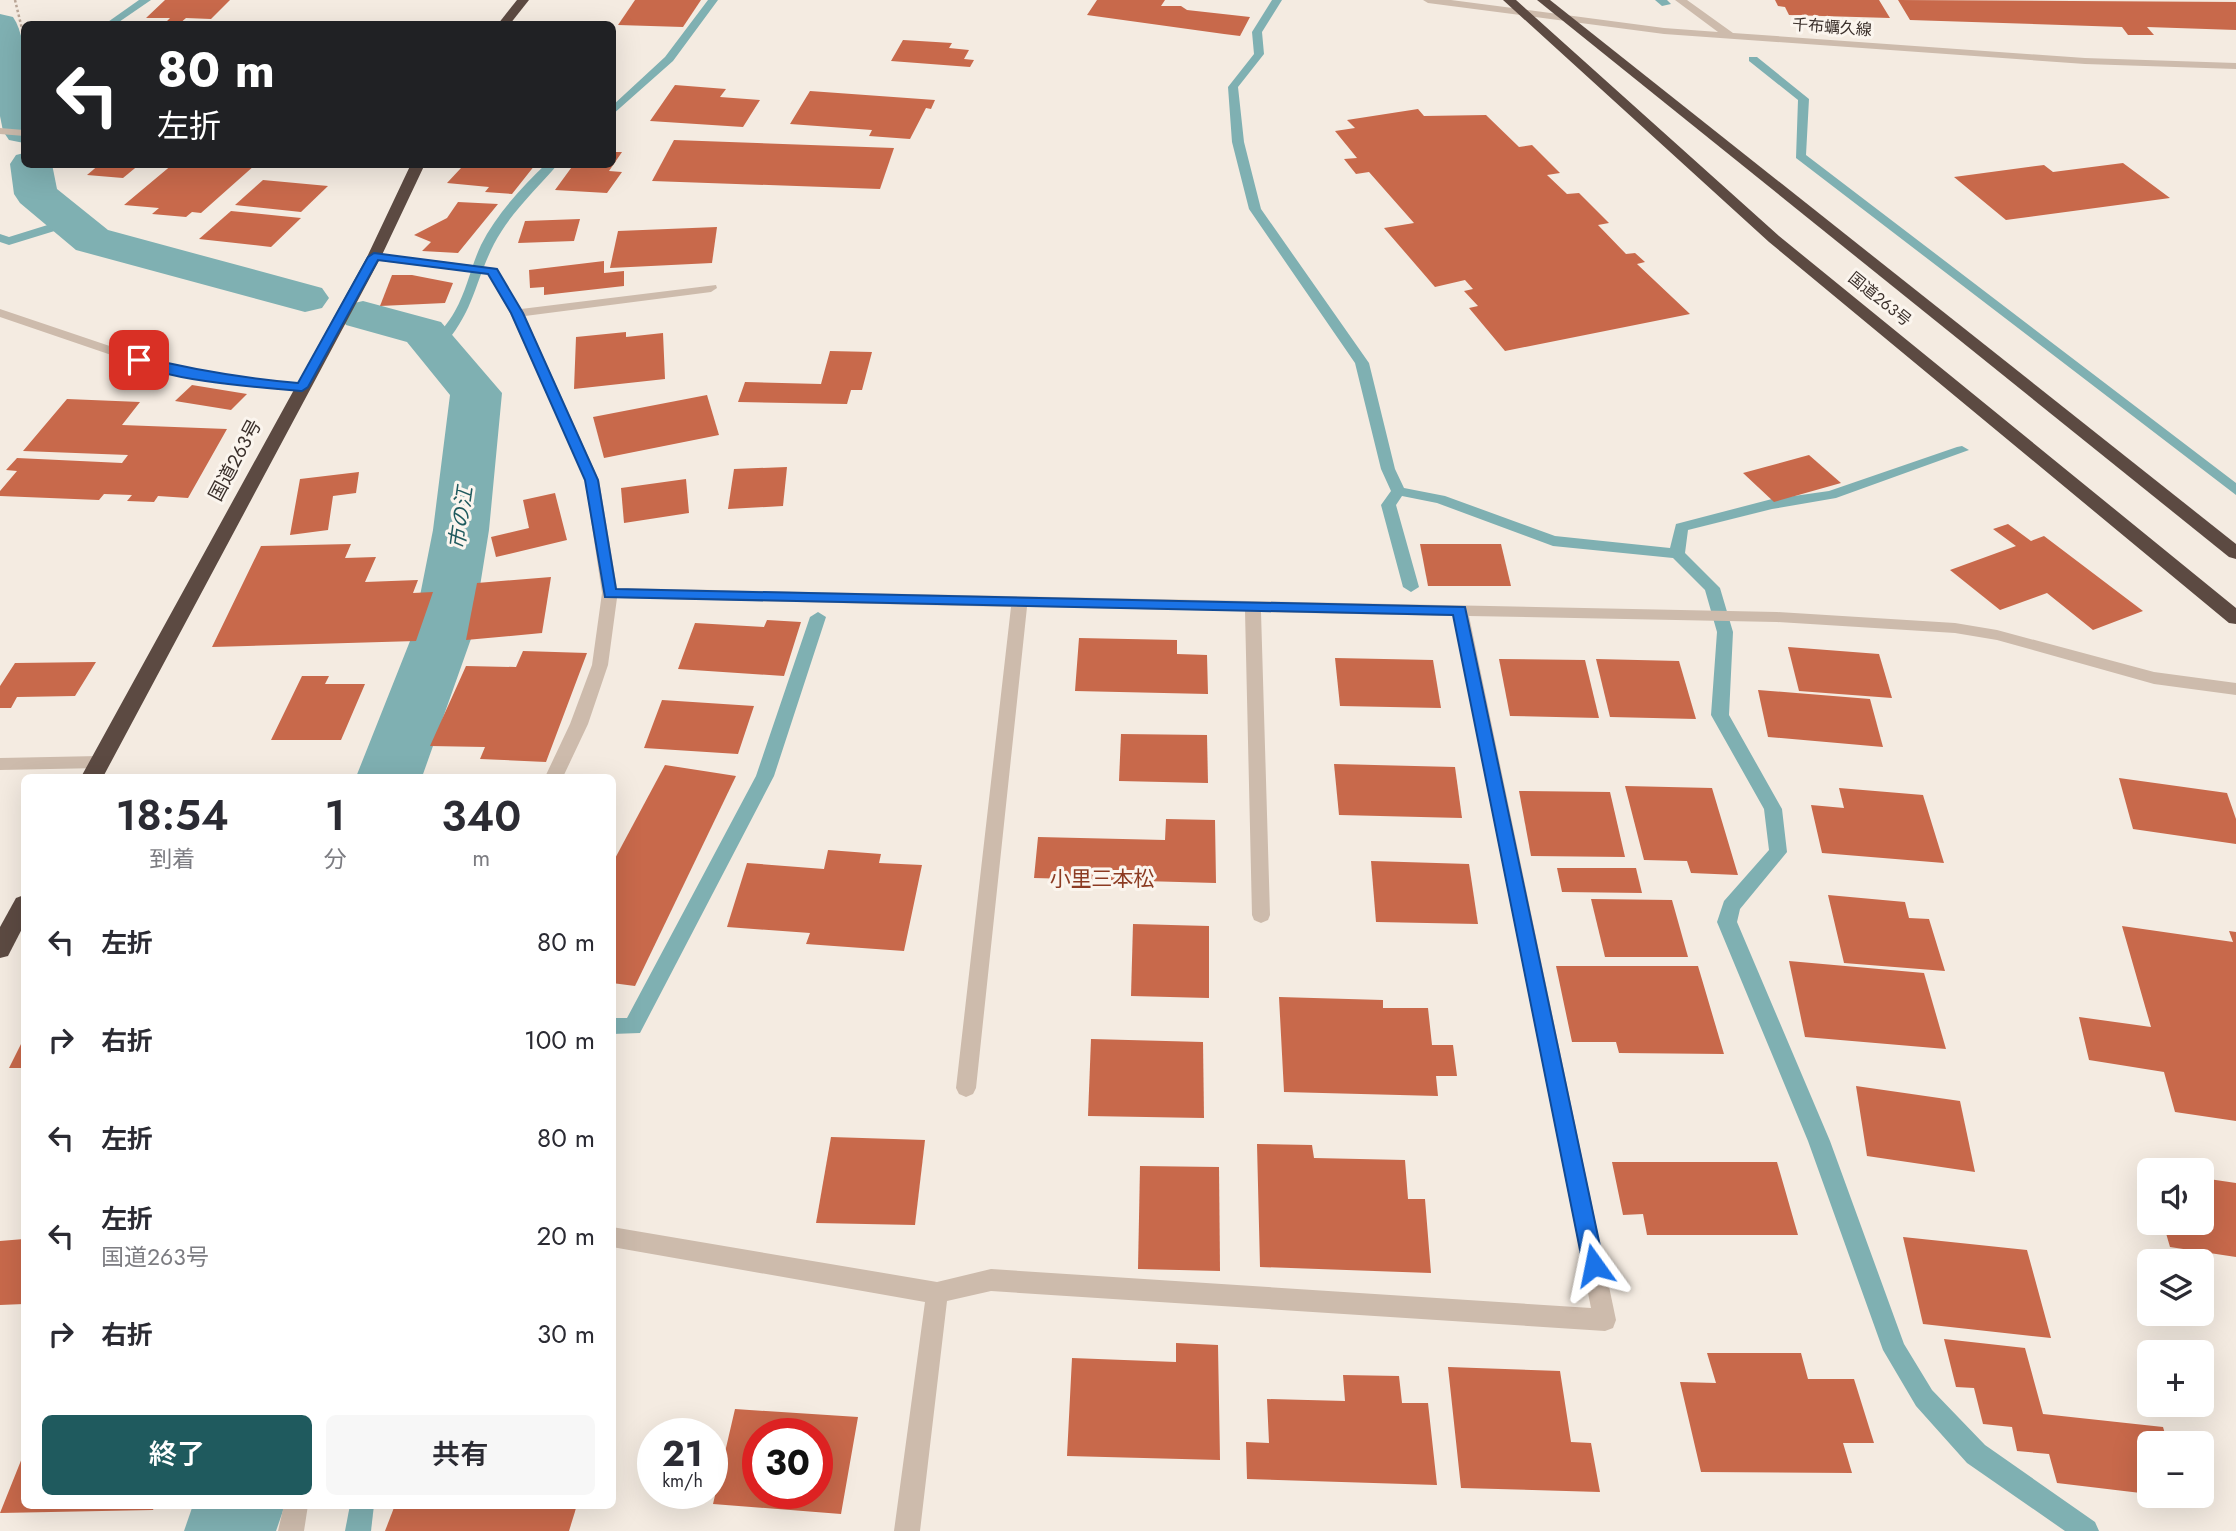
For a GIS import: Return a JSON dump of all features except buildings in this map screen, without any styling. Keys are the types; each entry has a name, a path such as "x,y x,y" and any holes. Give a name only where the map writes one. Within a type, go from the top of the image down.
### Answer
{"highway":[{"path":"506,21 523,0"},
{"name":"国道263号","path":"1509,0 1774,239 2236,618"},
{"name":"国道263号","path":"1543,0 1563,19 2236,553"},
{"name":"国道263号","path":"97,770 374,257 415,168"},
{"path":"0,949 21,910"}],"street":[{"name":"千布蠣久線","path":"1428,0 1664,31 2085,61 2236,66"},
{"path":"1681,0 1731,36"},
{"path":"0,131 21,133"},
{"path":"374,257 492,271 517,313 592,480 610,593 600,665 579,724 555,774"},
{"path":"517,313 711,288"},
{"path":"0,313 164,369 243,382 302,387"},
{"path":"610,593 1776,617 1955,628 1997,635 2154,678 2236,690"},
{"path":"966,1088 1019,603"},
{"path":"1253,605 1261,915"},
{"path":"616,1238 937,1293 991,1280 1605,1320 1460,610"},
{"path":"0,764 97,770"},
{"path":"907,1531 937,1293"},
{"path":"291,1531 295,1509"}],"path":[{"path":"15,0 21,25"}],"waterway":[{"path":"114,21 146,0"},
{"path":"616,108 669,59 713,0"},
{"path":"1277,0 1257,32 1259,54 1233,87 1238,142 1255,209 1362,363 1388,469 1398,491"},
{"path":"1660,0 1666,4"},
{"name":"市の江","path":"0,25 21,118"},
{"path":"1753,59 1804,99 1800,156 2236,490"},
{"name":"市の江","path":"32,168 36,194 92,240 305,298"},
{"path":"436,346 461,313 495,231 524,194 549,168"},
{"path":"0,238 9,241 70,222"},
{"name":"市の江","path":"363,315 424,332 476,393 461,530 442,636 390,774"},
{"path":"1677,554 1681,527 1772,504 1831,495 1962,450"},
{"path":"1398,491 1440,499 1553,541 1677,554"},
{"path":"1398,491 1388,505 1411,587"},
{"path":"1677,554 1712,588 1725,632 1720,715 1773,809 1778,852 1731,906 1727,922 1819,1141 1895,1350 1924,1398 1976,1454 2086,1531"},
{"path":"616,1026 633,1027 765,776 818,617"},
{"name":"市の江","path":"230,1531 238,1509"},
{"path":"358,1531 361,1509"}],"district":[{"name":"小里三本松","path":"1102,879"}],"route":[{"path":"139,360 164,369 243,382 302,387 374,257 492,271 517,313 592,480 610,593 1460,610 1594,1265"}]}
